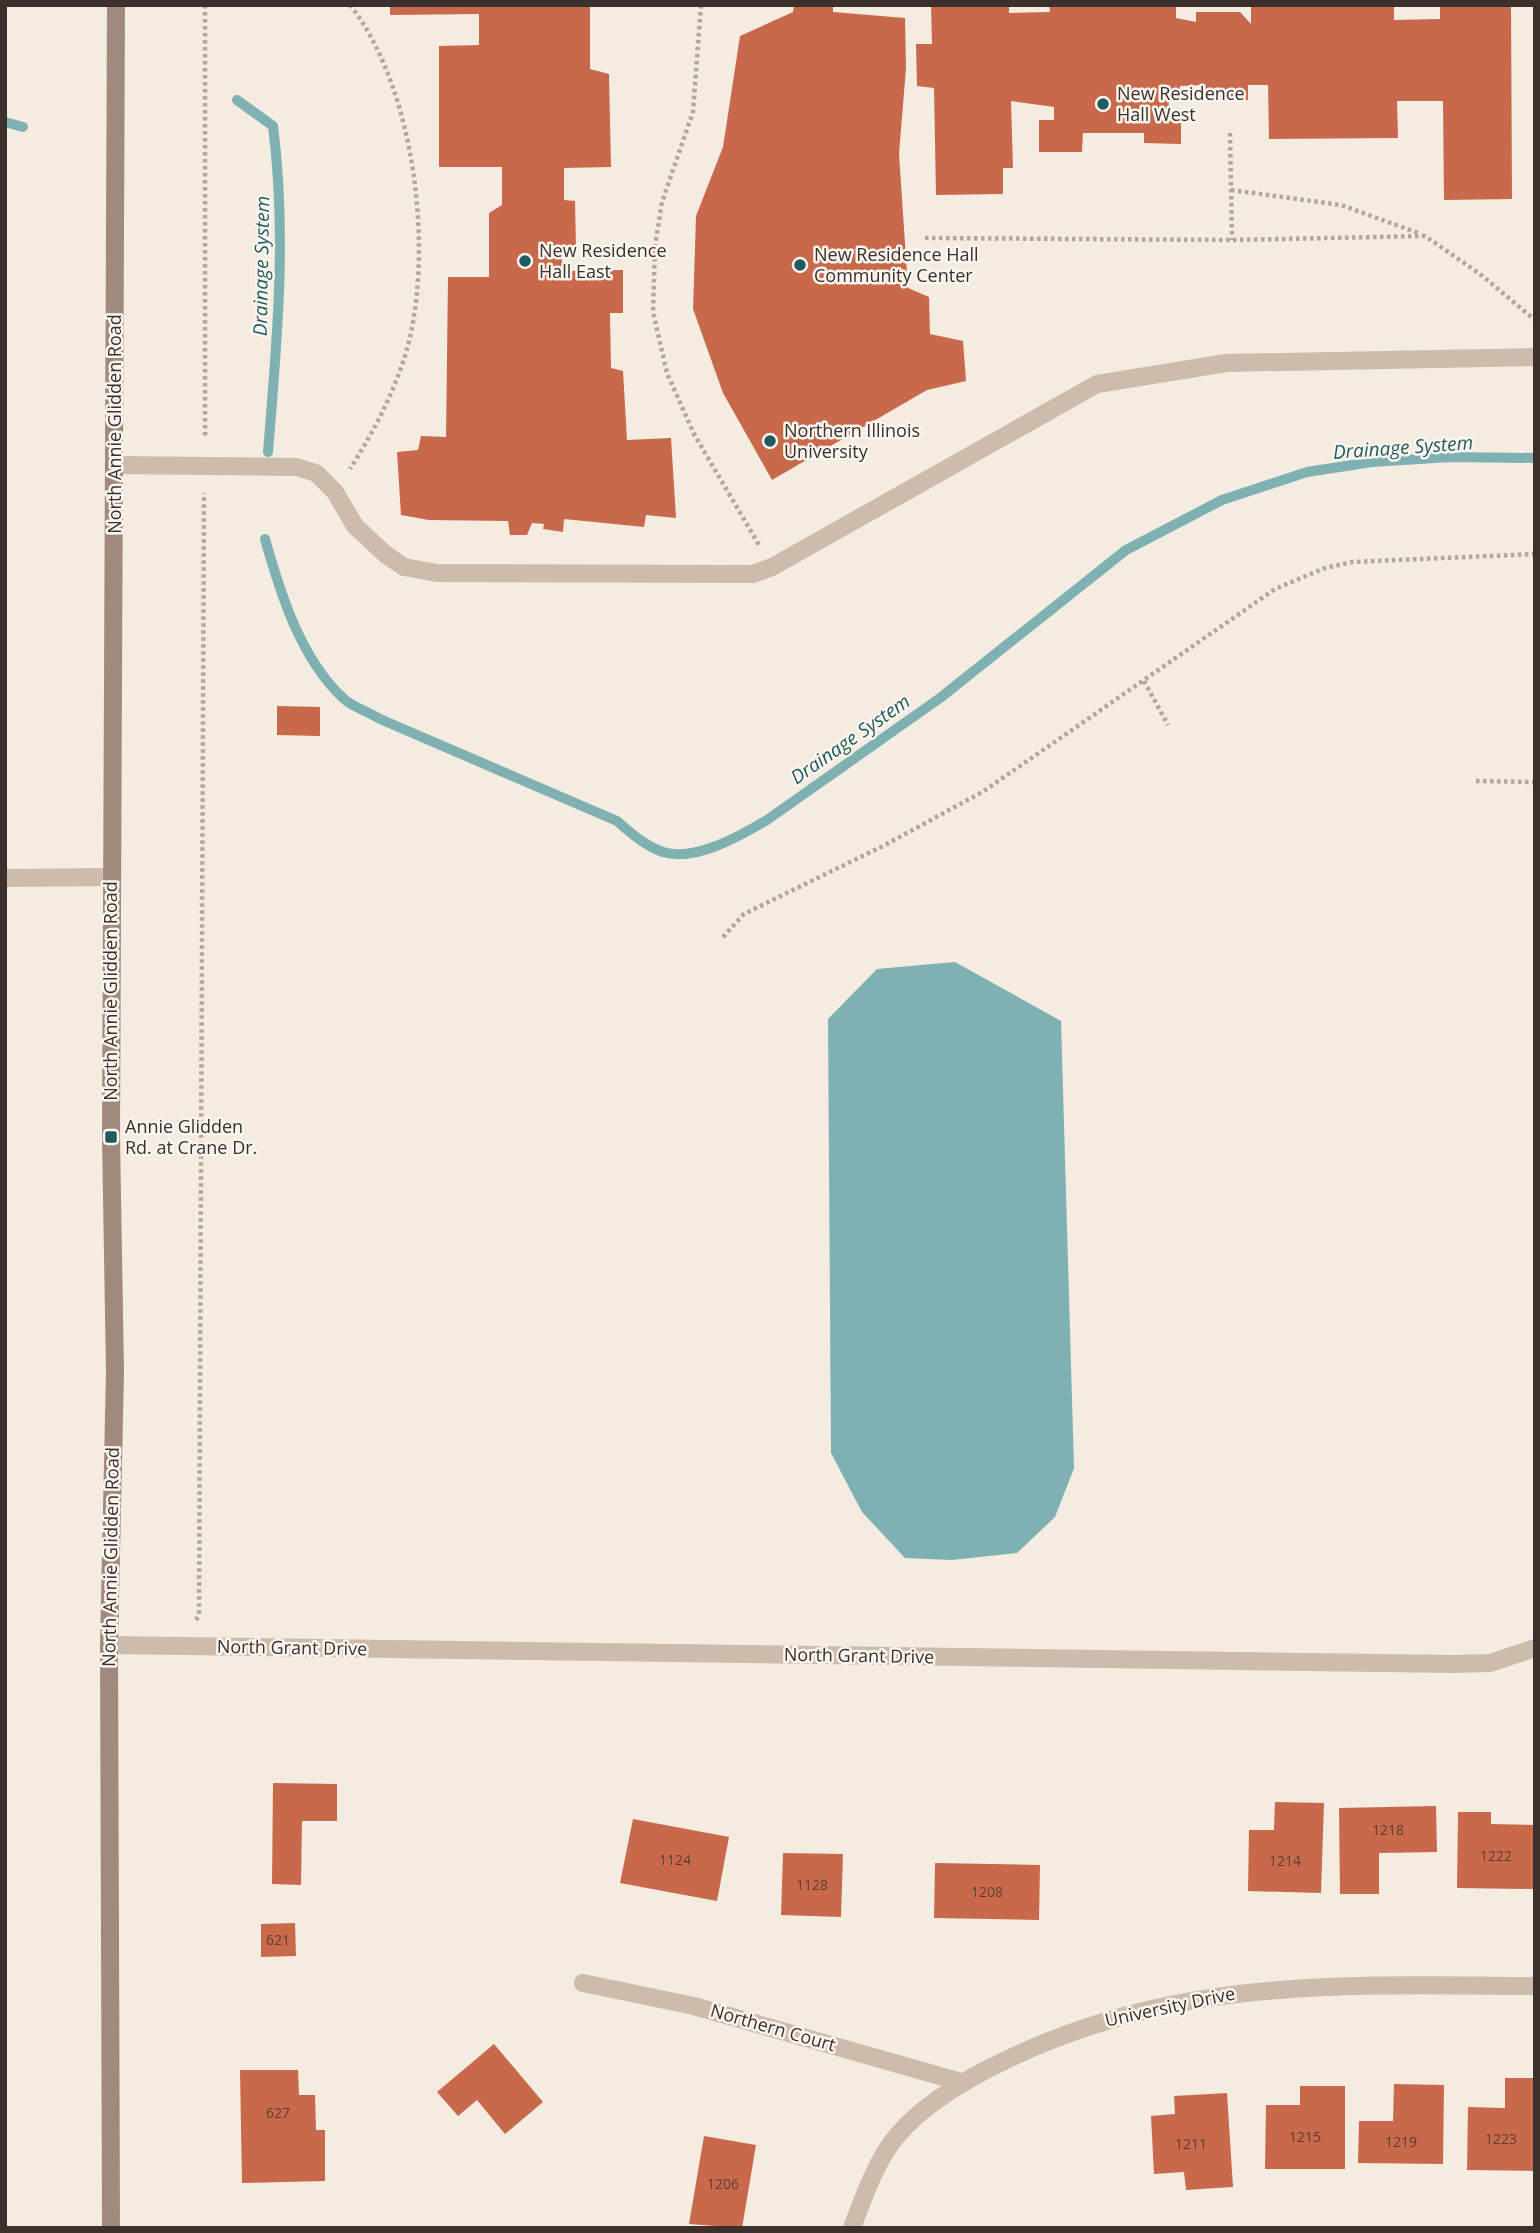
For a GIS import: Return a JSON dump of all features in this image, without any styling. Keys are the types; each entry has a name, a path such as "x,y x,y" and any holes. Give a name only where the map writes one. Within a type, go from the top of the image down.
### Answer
{"main road":[{"name":"North Annie Glidden Road","path":"111,2228 109,1645 115,1372 112,877 116,5"}],"street":[{"path":"115,465 296,467 316,473 335,492 355,526 384,554 404,567 426,571 753,574 772,567 1097,384 1226,363 1535,357"},
{"path":"5,878 112,877"},
{"name":"North Grant Drive","path":"109,1645 1454,1664 1490,1663 1535,1648"},
{"name":"Northern Court","path":"583,1983 694,2006 961,2082"},
{"name":"University Drive","path":"852,2228 865,2195 895,2137 961,2082 1022,2052 1081,2028 1123,2014 1251,1990 1355,1985 1535,1986"}],"path":[{"path":"180,1646 199,1615 205,5"},
{"path":"335,492 387,408 405,356 418,273 416,180 393,82 350,5"},
{"path":"701,5 692,112 662,202 655,246 653,312 667,373 694,434 772,567"},
{"path":"1230,133 1232,240"},
{"path":"1231,190 1341,205 1425,236 1480,274 1535,320"},
{"path":"925,239 1232,240 1425,236"},
{"path":"723,937 744,914 885,845 984,791 1275,589 1325,568 1352,562 1535,554"},
{"path":"1144,681 1168,725"},
{"path":"1476,781 1535,782"}],"water":[{"path":"955,962 1061,1021 1074,1468 1055,1517 1017,1553 952,1560 905,1558 862,1512 831,1453 828,1019 877,969"}],"building":[{"name":"New Residence Hall East","path":"390,5 590,5 590,69 609,74 611,167 564,168 564,200 575,201 576,248 560,251 564,271 623,270 623,313 610,313 611,368 623,371 627,440 671,438 676,518 646,515 644,527 564,519 563,532 543,529 544,524 532,523 527,535 510,535 508,521 429,520 401,515 397,452 418,450 421,436 446,437 448,277 489,277 489,213 502,205 502,167 439,167 439,46 479,45 479,14 390,15"},
{"name":"New Residence Hall Community Center","path":"794,5 833,5 833,12 905,18 906,68 899,154 908,288 929,297 930,334 963,341 966,381 927,390 772,480 723,393 693,309 696,216 723,147 740,36 793,12"},
{"name":"New Residence Hall West","path":"931,5 1009,5 1009,13 1050,12 1049,5 1176,5 1176,18 1196,22 1196,12 1240,12 1251,24 1251,5 1394,5 1394,20 1440,19 1440,5 1511,5 1512,199 1444,200 1443,101 1397,101 1398,138 1269,139 1268,85 1248,85 1248,100 1204,100 1203,85 1180,86 1180,102 1169,98 1168,121 1181,121 1181,144 1144,143 1144,133 1083,133 1082,152 1039,152 1039,120 1054,120 1054,107 1011,101 1013,168 1003,168 1003,194 936,195 934,88 917,86 916,44 932,44"},
{"path":"277,706 320,707 320,736 277,735"},
{"path":"273,1783 337,1784 337,1821 302,1821 301,1885 272,1884"},
{"path":"1275,1802 1324,1803 1321,1893 1248,1891 1249,1830 1274,1830"},
{"path":"1436,1806 1437,1852 1379,1853 1379,1894 1340,1894 1339,1808"},
{"path":"1458,1812 1491,1812 1491,1824 1535,1825 1535,1889 1457,1888"},
{"path":"633,1819 729,1837 717,1901 620,1883"},
{"path":"783,1853 843,1854 841,1917 781,1915"},
{"path":"935,1863 1040,1865 1039,1920 934,1918"},
{"path":"295,1923 296,1956 261,1957 261,1924"},
{"path":"494,2044 543,2102 505,2134 477,2100 458,2116 437,2092"},
{"path":"240,2070 298,2070 299,2095 315,2095 316,2130 325,2130 325,2181 242,2183"},
{"path":"1505,2078 1535,2078 1535,2171 1467,2170 1468,2107 1505,2108"},
{"path":"1394,2084 1444,2085 1443,2164 1358,2163 1359,2121 1393,2121"},
{"path":"1300,2086 1345,2086 1345,2169 1265,2169 1266,2105 1300,2105"},
{"path":"1227,2093 1233,2187 1186,2190 1184,2172 1154,2174 1151,2116 1175,2114 1174,2096"},
{"path":"704,2136 756,2145 742,2228 689,2224"}],"waterway":[{"name":"Drainage System","path":"237,100 273,126 277,167 279,289 268,452"},
{"name":"Drainage System","path":"5,122 23,127"},
{"name":"Drainage System","path":"265,539 277,581 303,644 328,682 347,701 380,719 617,821 638,839 663,852 676,854 717,846 767,820 940,698 1126,550 1222,500 1307,472 1372,462 1450,457 1535,458"}],"place":[{"name":"New Residence Hall West","path":"1103,104"},
{"name":"New Residence Hall East","path":"525,261"},
{"name":"New Residence Hall Community Center","path":"800,265"},
{"name":"Northern Illinois University","path":"770,441"},
{"name":"Annie Glidden Rd. at Crane Dr.","path":"111,1137"}]}
